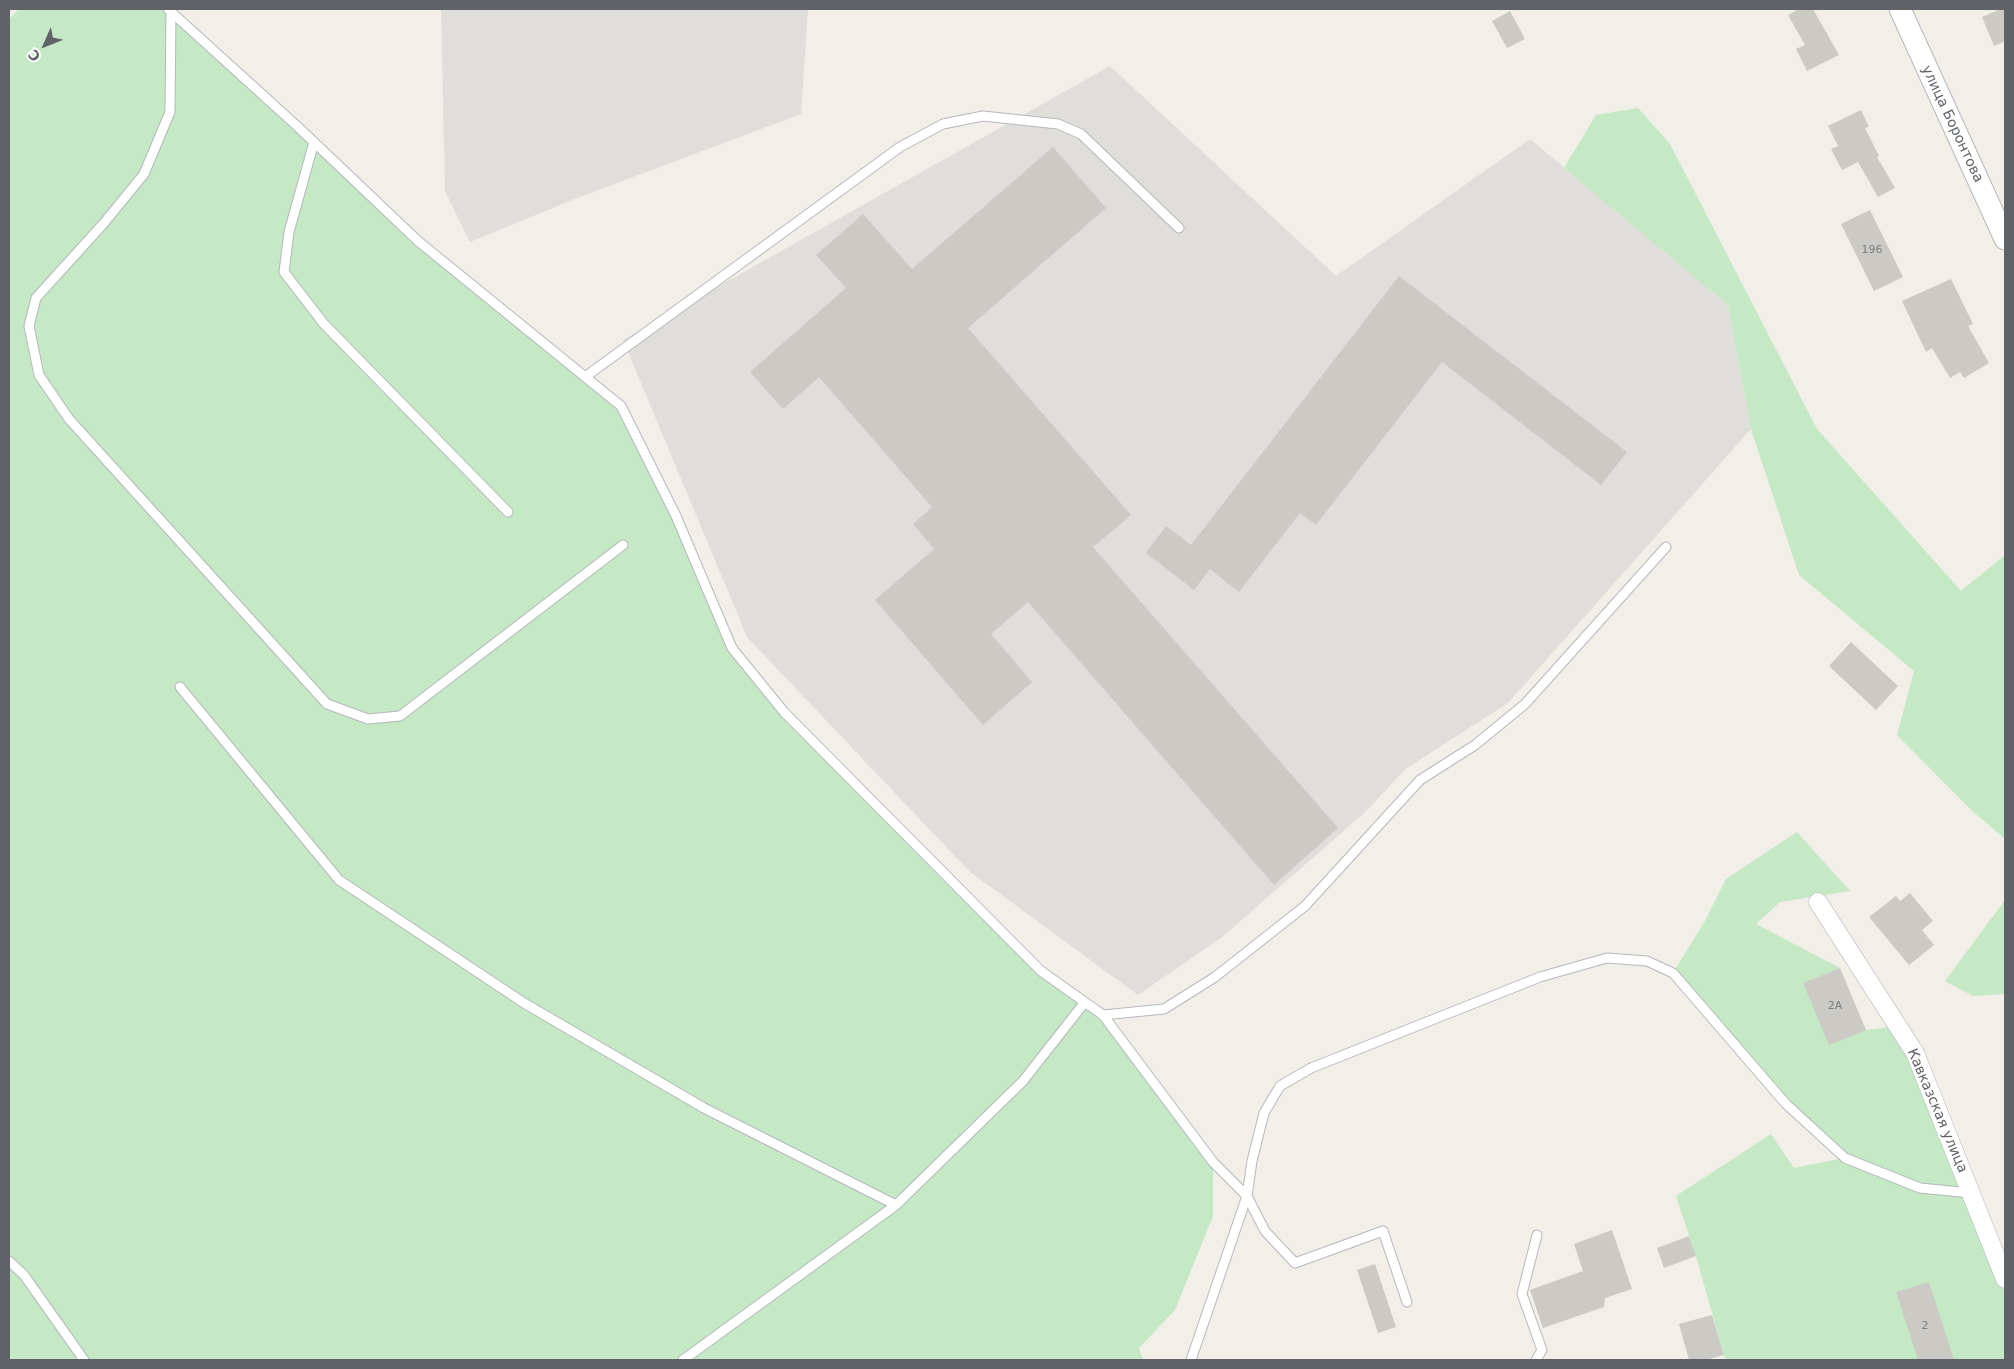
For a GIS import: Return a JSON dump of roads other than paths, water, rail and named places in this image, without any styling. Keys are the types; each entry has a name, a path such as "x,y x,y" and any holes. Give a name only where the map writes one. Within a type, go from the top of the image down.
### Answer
{"street":[{"name":"улица Боронтова","path":"1900,9 2005,240"},
{"name":"Кавказская улица","path":"1818,902 1915,1053 2005,1279"}],"lane":[{"path":"169,10 314,142 418,241 621,406 676,516 732,648 784,712 1041,971 1102,1015 1213,1162 1247,1196 1265,1231 1295,1263 1382,1231 1407,1302"},
{"path":"169,10 170,112 144,174 104,223 36,298 30,326 38,375 69,419 327,704 368,719 400,716 623,545"},
{"path":"585,377 900,147 943,124 983,116 1058,124 1081,134 1178,228"},
{"path":"314,142 288,232 284,272 324,324 508,512"},
{"path":"1102,1015 1164,1009 1216,977 1305,906 1420,780 1475,745 1525,704 1666,547"},
{"path":"180,687 339,880 524,1003 704,1108 896,1204"},
{"path":"1191,1360 1247,1196 1252,1161 1264,1113 1280,1086 1311,1068 1540,977 1607,958 1646,961 1673,973 1786,1104 1844,1158 1920,1188 1971,1193"},
{"path":"683,1360 896,1204 1024,1082 1085,1002"},
{"path":"1536,1360 1542,1350 1522,1294 1537,1235"},
{"path":"9,1260 24,1275 84,1360"}]}
